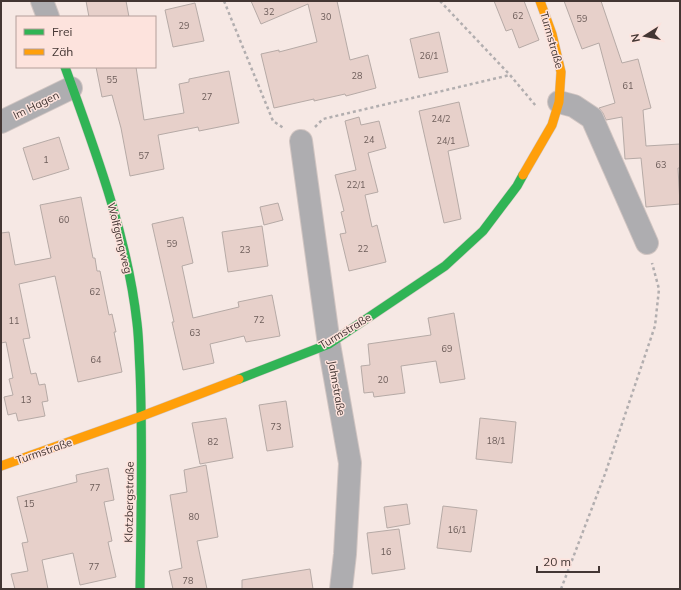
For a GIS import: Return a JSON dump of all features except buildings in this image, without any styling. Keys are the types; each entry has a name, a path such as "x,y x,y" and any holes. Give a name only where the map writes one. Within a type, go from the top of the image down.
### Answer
{"street":[{"path":"42,1 48,16"},
{"name":"Turmstraße","path":"1,466 142,416 329,344 445,266 483,231 517,186 552,124 559,102 561,72 552,34 540,1"},
{"name":"Wolfgangweg","path":"65,68 93,145 115,213 129,272 137,323 142,416"},
{"name":"Im Hagen","path":"1,122 72,88"},
{"path":"559,102 574,106 592,118 647,243"},
{"name":"Jahnstraße","path":"301,141 329,344 350,463 345,554 341,589"},
{"name":"Klotzbergstraße","path":"140,589 142,416"}],"path":[{"path":"224,1 273,121 301,141 323,119 510,75"},
{"path":"440,1 510,75 552,124"},
{"path":"561,589 605,474 655,326 659,289 647,243"}],"traffic: fast":[{"path":"65,68 88,130 118,225 126,257 137,323 141,398 142,480 140,589"},
{"path":"239,379 329,344 445,266 483,231 517,186 523,175"}],"traffic: slow":[{"path":"523,175 552,125 559,102 561,72 552,34 540,1"},
{"path":"1,466 142,416 239,379"}]}
